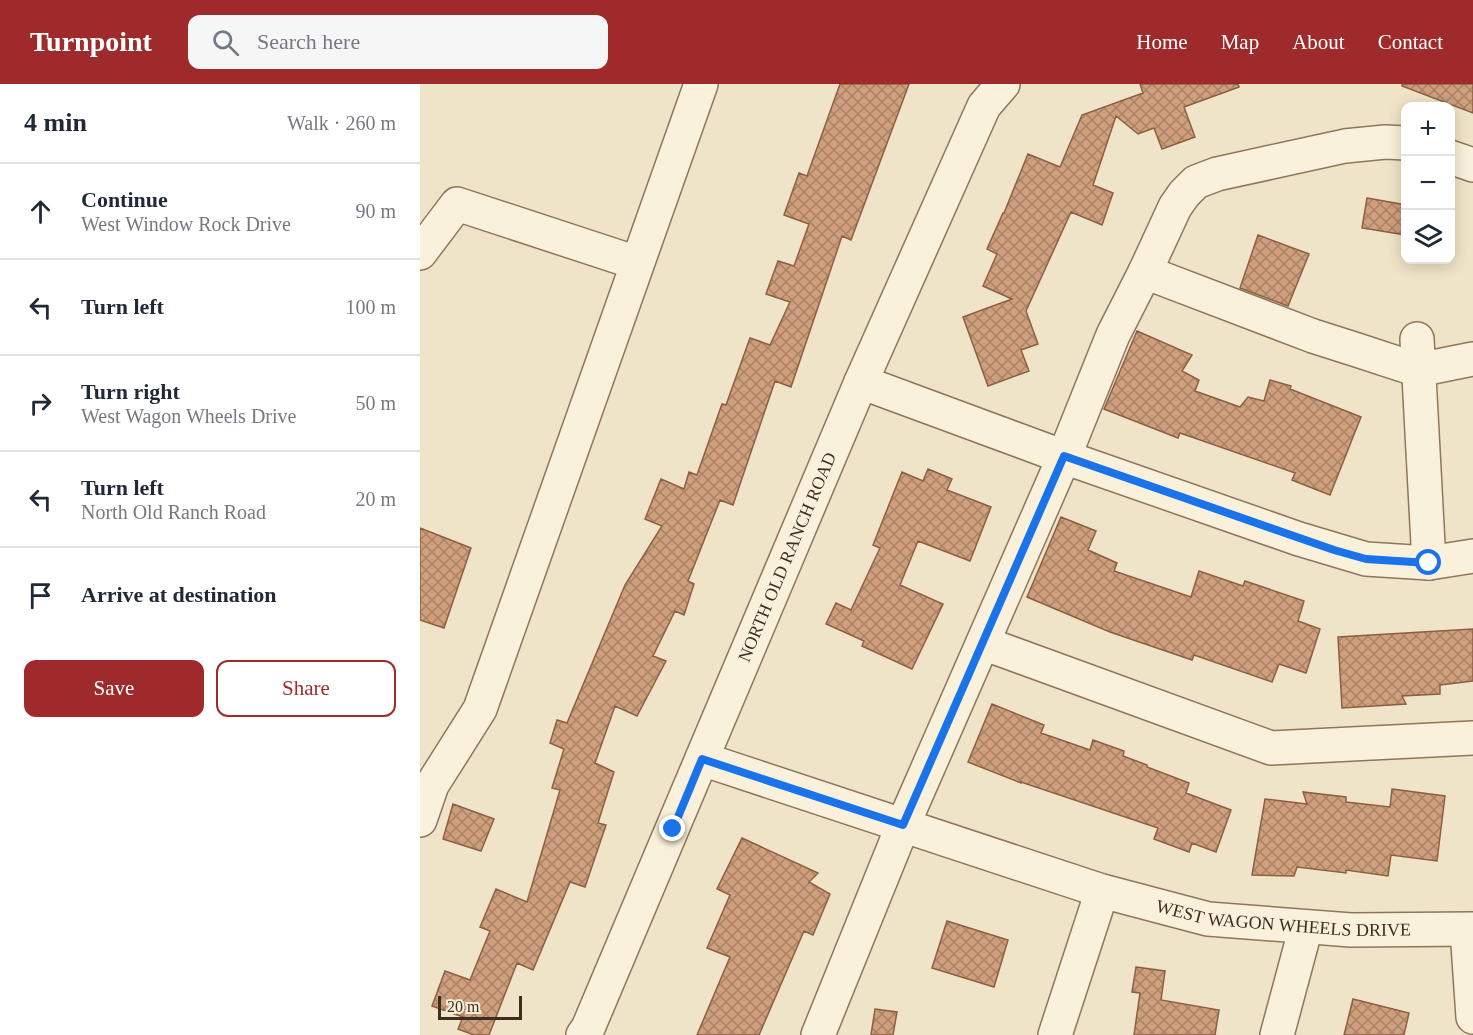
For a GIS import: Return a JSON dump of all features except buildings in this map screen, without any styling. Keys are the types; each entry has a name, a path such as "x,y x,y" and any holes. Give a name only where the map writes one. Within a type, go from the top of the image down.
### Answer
{"street":[{"path":"420,820 432,785 480,709 701,84"},
{"name":"NORTH OLD RANCH ROAD","path":"583,1035 588,1028 861,382 984,106 1003,84"},
{"path":"818,1035 903,825 1064,456 1113,335 1175,207 1196,182 1217,174 1345,146 1401,143"},
{"path":"1455,160 1473,165"},
{"path":"420,253 457,204 637,263"},
{"path":"1145,272 1312,336 1358,350 1473,358"},
{"path":"1417,355 1429,563"},
{"path":"861,382 1334,550 1366,559 1429,563 1473,556"},
{"path":"983,643 1271,748 1473,738"},
{"name":"WEST WAGON WHEELS DRIVE","path":"702,759 1102,891 1208,919 1351,930 1470,930 1473,1017"},
{"path":"1055,1035 1102,891"},
{"path":"1277,1035 1306,927"}],"route":[{"path":"673,829 702,759 903,825 1064,456 1334,550 1366,559 1429,563"}]}
